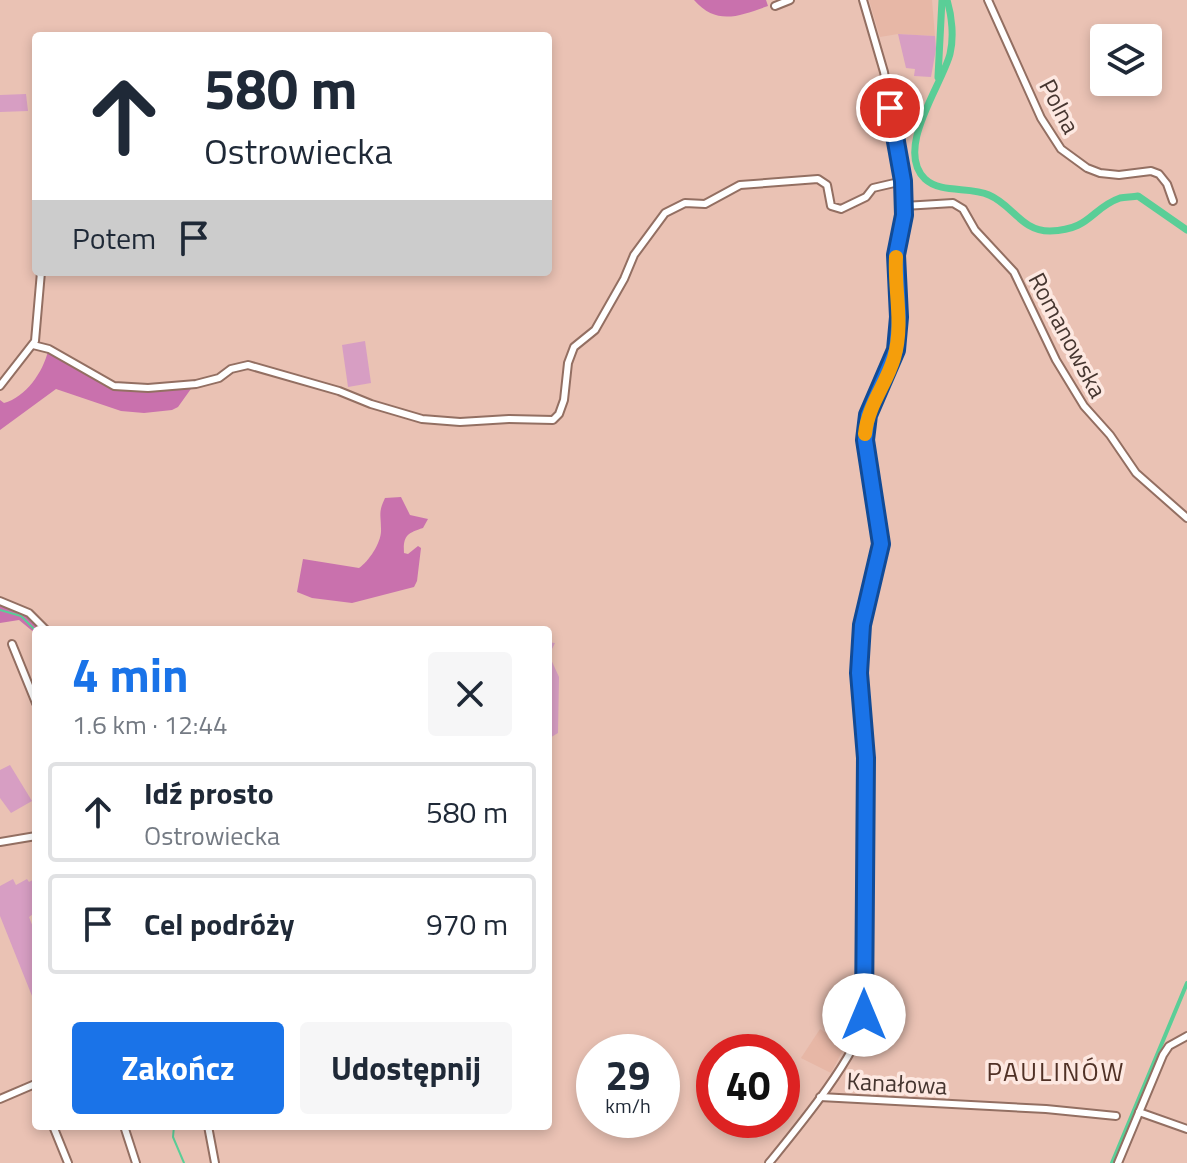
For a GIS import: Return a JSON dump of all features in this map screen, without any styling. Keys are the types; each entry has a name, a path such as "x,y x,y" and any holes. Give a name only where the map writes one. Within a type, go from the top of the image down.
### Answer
{"street":[{"path":"775,6 790,0"},
{"path":"769,1163 820,1097 856,1040 864,1020 866,758 859,673 862,625 881,544 867,466 865,431 868,415 896,350 899,317 896,255 904,206 903,181 884,72 863,0"},
{"name":"Polna","path":"988,0 1041,118 1061,149 1087,168 1105,174 1151,171 1159,174 1167,184 1173,201"},
{"path":"33,345 61,355 114,386 148,388 196,384 248,365 327,387 422,419 452,422 553,420 564,400 568,363 574,347 595,330 642,244 670,208 710,201 740,185 818,179 827,185 831,206 841,209 866,197 873,188 903,181"},
{"name":"Romanowska","path":"904,206 953,203 963,209 975,230 1014,272 1056,360 1084,406 1116,442 1136,473 1187,518"},
{"path":"0,386 33,345 38,323 41,276"},
{"path":"0,601 29,613 42,626"},
{"path":"12,644 32,693"},
{"path":"0,842 32,837"},
{"path":"1118,1163 1167,1048 1187,1036"},
{"path":"0,1099 32,1086"},
{"name":"Kanałowa","path":"820,1097 1046,1109 1116,1116"},
{"path":"1139,1112 1187,1129"},
{"path":"55,1130 68,1163"},
{"path":"125,1130 136,1163"},
{"path":"209,1130 215,1163"}],"shaded area":[{"path":"694,0 766,0 768,6 738,15 720,16"},
{"path":"869,0 932,0 935,36 898,34 880,37"},
{"path":"898,34 935,36 931,77 914,76 915,69 906,68"},
{"path":"26,94 28,111 0,112 0,95"},
{"path":"365,341 371,383 348,387 342,345"},
{"path":"48,351 113,388 193,386 178,407 144,413 121,411 56,389 0,430 0,400 4,403 12,400 26,389 38,375"},
{"path":"401,497 410,515 428,519 423,528 410,534 404,543 404,553 408,554 418,546 421,548 414,587 352,603 312,598 297,592 303,559 359,568 363,565 379,540 385,498"},
{"path":"0,604 20,611 37,626 32,626 32,631 19,620 0,623"},
{"path":"552,662 559,677 558,733 552,737"},
{"path":"10,765 32,801 11,813 0,798 0,770"},
{"path":"13,879 16,885 27,879 29,882 32,880 32,915 29,917 32,925 32,996 0,916 0,886"},
{"path":"820,1029 845,1046 831,1073 801,1058"}],"waterway":[{"path":"938,77 942,0"},
{"path":"947,0 952,27 950,54 917,134 917,166 925,179 939,187 989,195 1024,222 1040,230 1074,227 1110,202 1138,196 1187,230"},
{"path":"0,610 21,616 32,627"},
{"path":"1112,1163 1187,983"},
{"path":"174,1130 173,1137 184,1163"}],"slow traffic":[{"path":"865,434 868,415 891,368 896,350 899,317 896,257"}],"district":[{"name":"PAULINÓW","path":"1056,1071"}],"route":[{"path":"864,1015 866,758 859,673 862,625 881,544 865,440 868,415 891,368 896,350 899,303 895,268 904,215 903,181 890,108"}]}
